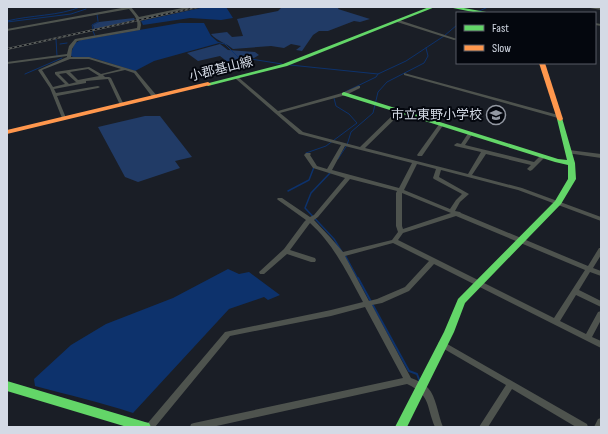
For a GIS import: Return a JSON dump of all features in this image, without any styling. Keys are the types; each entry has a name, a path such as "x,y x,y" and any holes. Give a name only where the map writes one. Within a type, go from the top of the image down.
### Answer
{"street":[{"path":"7,30 129,7 139,18 141,23 138,30 76,40 73,42 68,56 40,70 52,88 64,118"},
{"path":"139,18 192,7"},
{"name":"小郡基山線","path":"7,132 288,65 433,7"},
{"path":"450,7 484,12"},
{"path":"591,7 601,9"},
{"path":"398,21 455,39"},
{"path":"7,63 68,56 89,58 135,72 155,97"},
{"path":"401,427 449,332 461,301 558,202 572,179 569,152 560,117 542,64"},
{"path":"52,88 68,85 103,77 89,68 56,73 68,85 72,92"},
{"path":"100,75 125,68"},
{"path":"78,69 89,88"},
{"path":"67,71 77,81 109,78 122,105"},
{"path":"405,74 560,117"},
{"path":"237,78 301,133 520,189 558,202 601,220"},
{"path":"278,112 344,94 360,86"},
{"path":"55,95 98,87"},
{"path":"344,94 542,156 571,163"},
{"path":"361,149 400,111"},
{"path":"420,155 442,124"},
{"path":"471,133 460,146 534,164"},
{"path":"329,171 344,144"},
{"path":"469,176 484,152"},
{"path":"569,152 601,156"},
{"path":"308,154 315,167 400,190 601,274"},
{"path":"530,169 542,156"},
{"path":"401,232 399,226 400,190 415,162"},
{"path":"439,169 436,178 466,194 458,201 455,212"},
{"path":"262,272 286,250 310,219 321,211 349,177"},
{"path":"280,199 310,219 331,240 341,255 408,380"},
{"path":"341,255 394,241 401,232 455,212"},
{"path":"394,241 601,345"},
{"path":"286,250 313,260"},
{"path":"555,322 566,304 576,292 601,250"},
{"path":"150,427 228,334 368,305 399,294 407,289 433,261"},
{"path":"576,292 601,304"},
{"path":"587,338 601,314"},
{"path":"442,344 584,427"},
{"path":"194,427 408,380 421,385 427,390 439,427"},
{"path":"483,427 511,384"},
{"path":"7,386 145,427"},
{"path":"598,427 601,422"}],"shaded area":[{"path":"205,7 226,7 233,18 221,20 190,18 143,25 141,21"},
{"path":"282,7 339,7 338,9 370,19 360,22 354,21 328,31 319,31 313,35 302,51 296,50 301,46 291,44 284,48 271,46 233,49 211,34 227,32 232,37 243,36 237,19 278,11"},
{"path":"134,18 135,20 94,29 93,25 99,22"},
{"path":"180,23 204,23 211,36 219,43 154,61 135,71 93,58 73,57 70,55 75,43 81,40"},
{"path":"220,44 228,50 255,52 259,55 254,58 249,57 244,63 233,66 220,56 198,61 187,53"},
{"path":"145,116 160,116 192,157 175,161 180,168 138,182 125,177 98,127"},
{"path":"228,269 239,274 249,272 280,295 268,300 264,297 229,309 133,413 35,386 34,379 71,345 106,324 173,298"}],"waterway":[{"path":"7,21 54,14 80,7"},
{"path":"477,12 488,7"},
{"path":"7,22 71,14 86,9"},
{"path":"97,14 98,21"},
{"path":"93,29 92,25 98,22"},
{"path":"378,74 406,61 444,36 456,26"},
{"path":"93,31 95,36"},
{"path":"56,39 57,56"},
{"path":"216,42 225,44 238,57 282,64"},
{"path":"60,44 67,43"},
{"path":"338,159 347,145 351,132 373,113 378,92 387,82 424,63 428,56 426,48"},
{"path":"25,74 62,58"},
{"path":"290,65 378,74"},
{"path":"345,92 376,77 378,74"},
{"path":"306,153 326,146 357,123 349,114 336,106 334,98"},
{"path":"288,191 309,180 314,167"},
{"path":"330,173 311,193 305,208 334,239 342,252"},
{"path":"345,255 358,279"},
{"path":"358,278 409,371 417,374 420,382"}],"railway":[{"path":"7,49 198,7"}],"traffic: fast":[{"path":"208,84 285,65 433,7"},
{"path":"450,7 477,11"},
{"path":"344,94 557,161 571,163"},
{"path":"401,427 449,332 461,301 558,202 572,179 571,163 560,119"},
{"path":"7,386 145,427"}],"traffic: slow":[{"path":"542,64 560,119"},
{"path":"7,132 208,84"}],"place":[{"name":"市立東野小学校","path":"496,115"}]}
